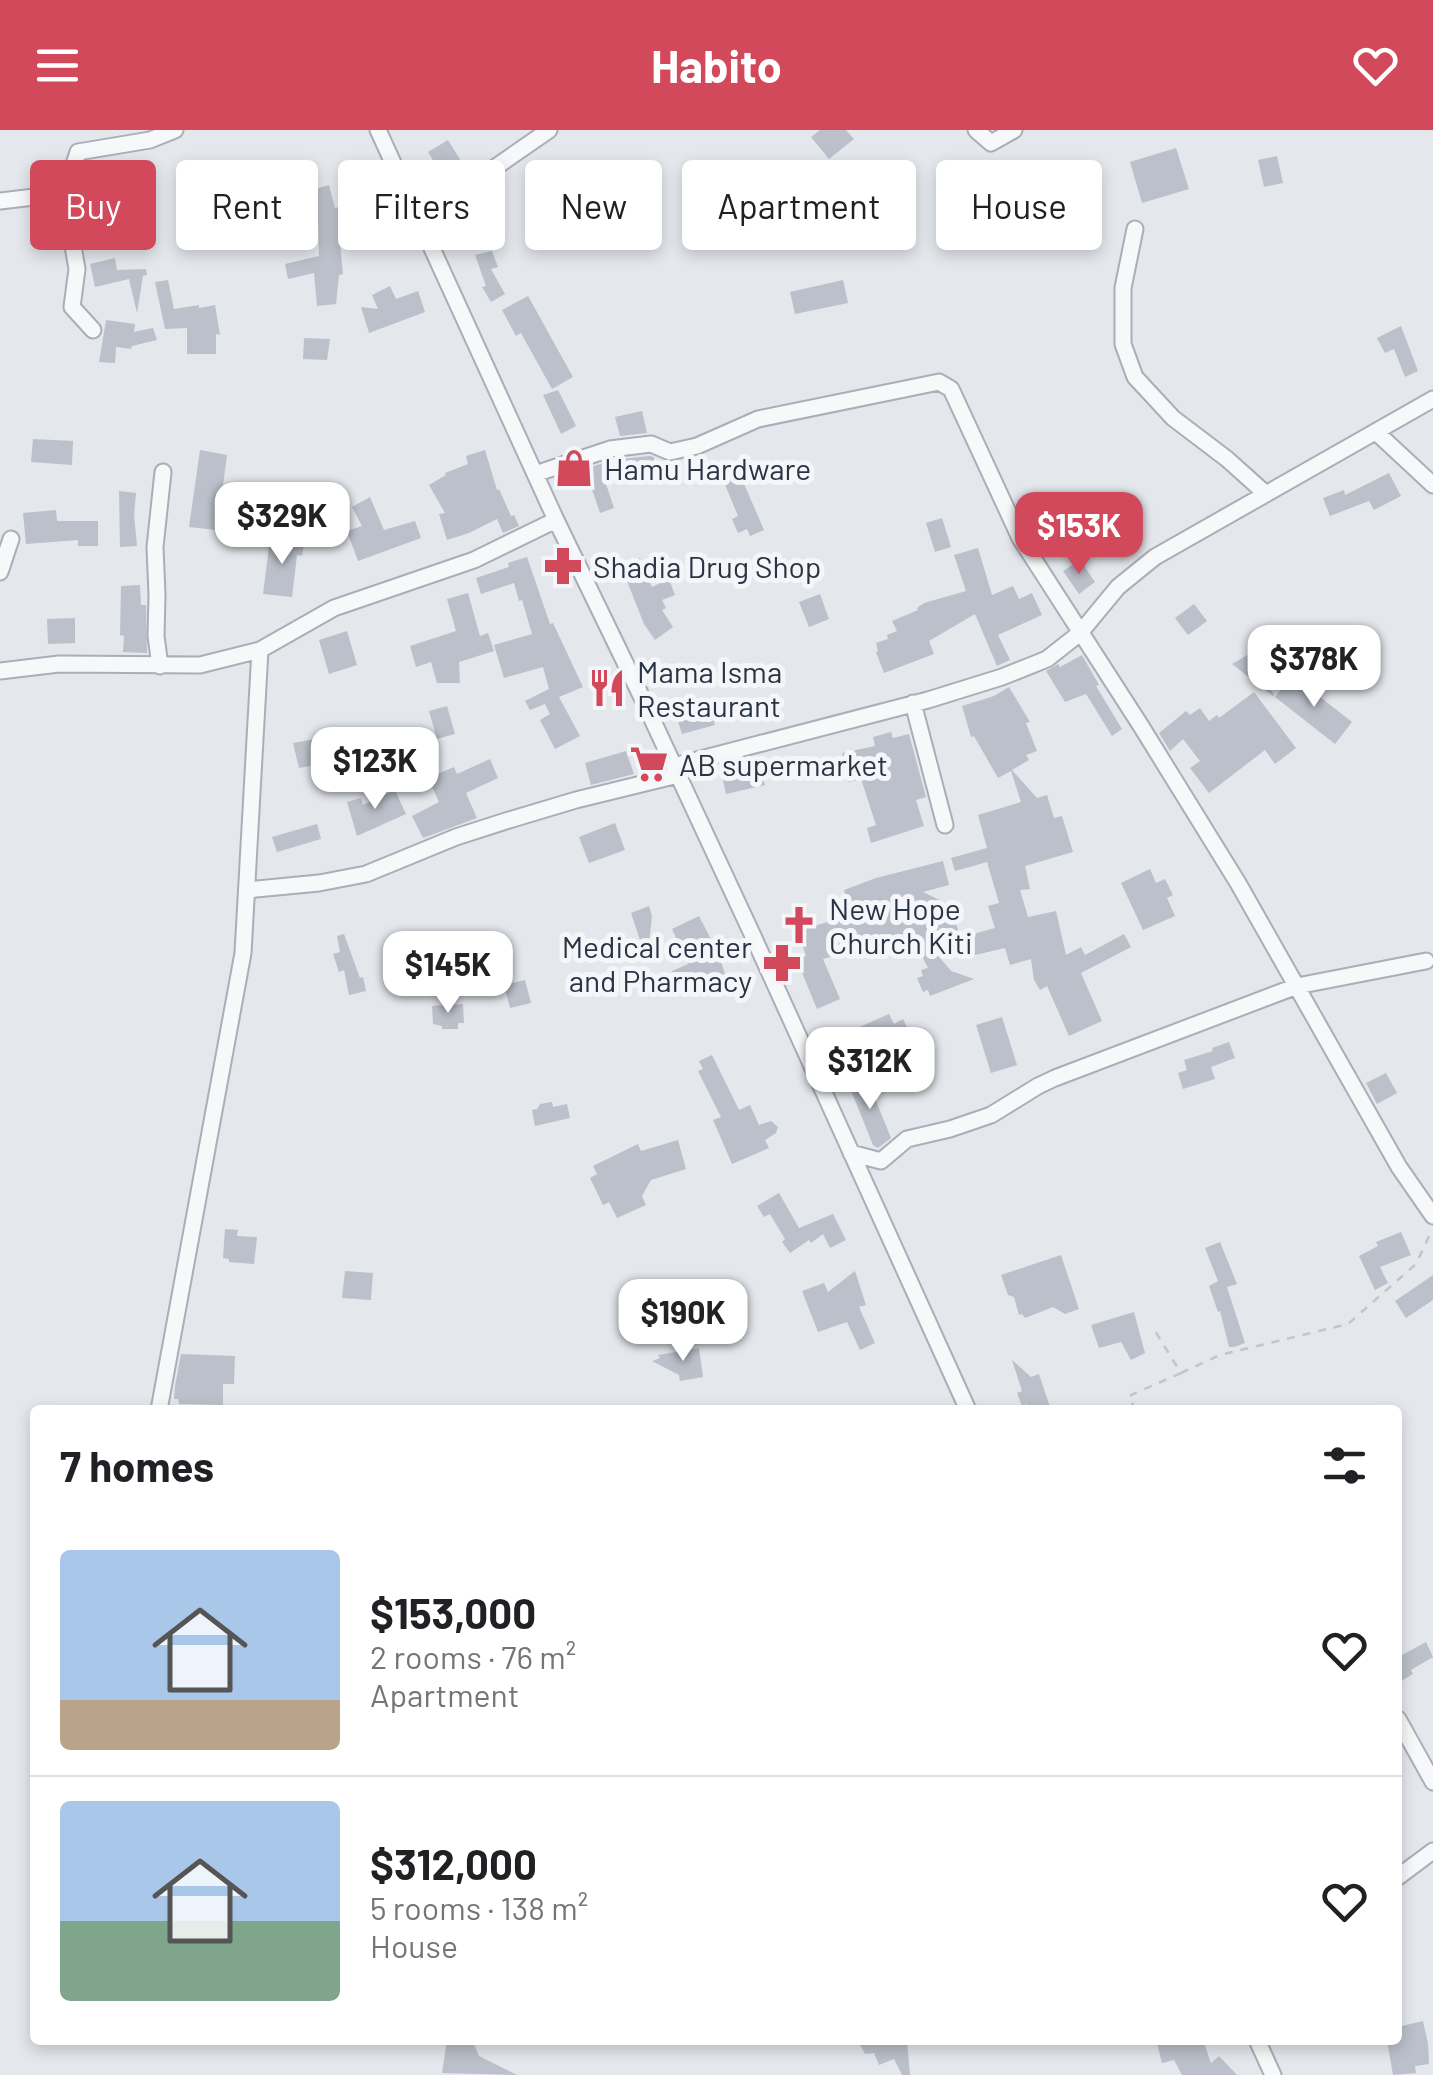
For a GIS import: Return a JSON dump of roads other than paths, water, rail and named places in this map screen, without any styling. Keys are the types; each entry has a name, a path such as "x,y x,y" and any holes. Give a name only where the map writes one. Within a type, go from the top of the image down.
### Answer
{"street":[{"path":"75,160 78,152 150,140 174,130"},
{"path":"378,130 392,160"},
{"path":"505,161 549,130"},
{"path":"976,130 991,143 1014,130"},
{"path":"0,201 30,197"},
{"path":"1135,229 1123,288 1122,344 1135,377 1173,418 1266,494"},
{"path":"73,250 76,268 72,307 93,330"},
{"path":"433,250 966,1405"},
{"path":"535,474 610,449 651,444 670,452 697,446 758,419 939,382 951,389 1020,538 1238,883 1399,1167 1433,1216"},
{"path":"246,890 319,884 366,874 456,837 1002,677 1047,659 1080,633 1118,587 1155,557 1433,400"},
{"path":"1376,432 1433,485"},
{"path":"160,666 155,547 162,472"},
{"path":"0,670 59,664 200,665 260,650 334,608 474,560 556,520"},
{"path":"0,572 11,539"},
{"path":"160,1405 243,953 260,650"},
{"path":"914,703 945,825"},
{"path":"851,1153 881,1161 907,1139 992,1115 1054,1078 1297,986 1426,961"},
{"path":"1402,1726 1433,1782"},
{"path":"1402,1873 1433,1850"},
{"path":"1259,2045 1273,2075"}],"place":[{"name":"Hamu Hardware","path":"574,468"},
{"name":"Shadia Drug Shop","path":"563,566"},
{"name":"Mama Isma Restaurant","path":"607,688"},
{"name":"AB supermarket","path":"649,764"},
{"name":"New Hope Church Kiti","path":"799,925"},
{"name":"Medical center and Pharmacy","path":"782,963"}]}
